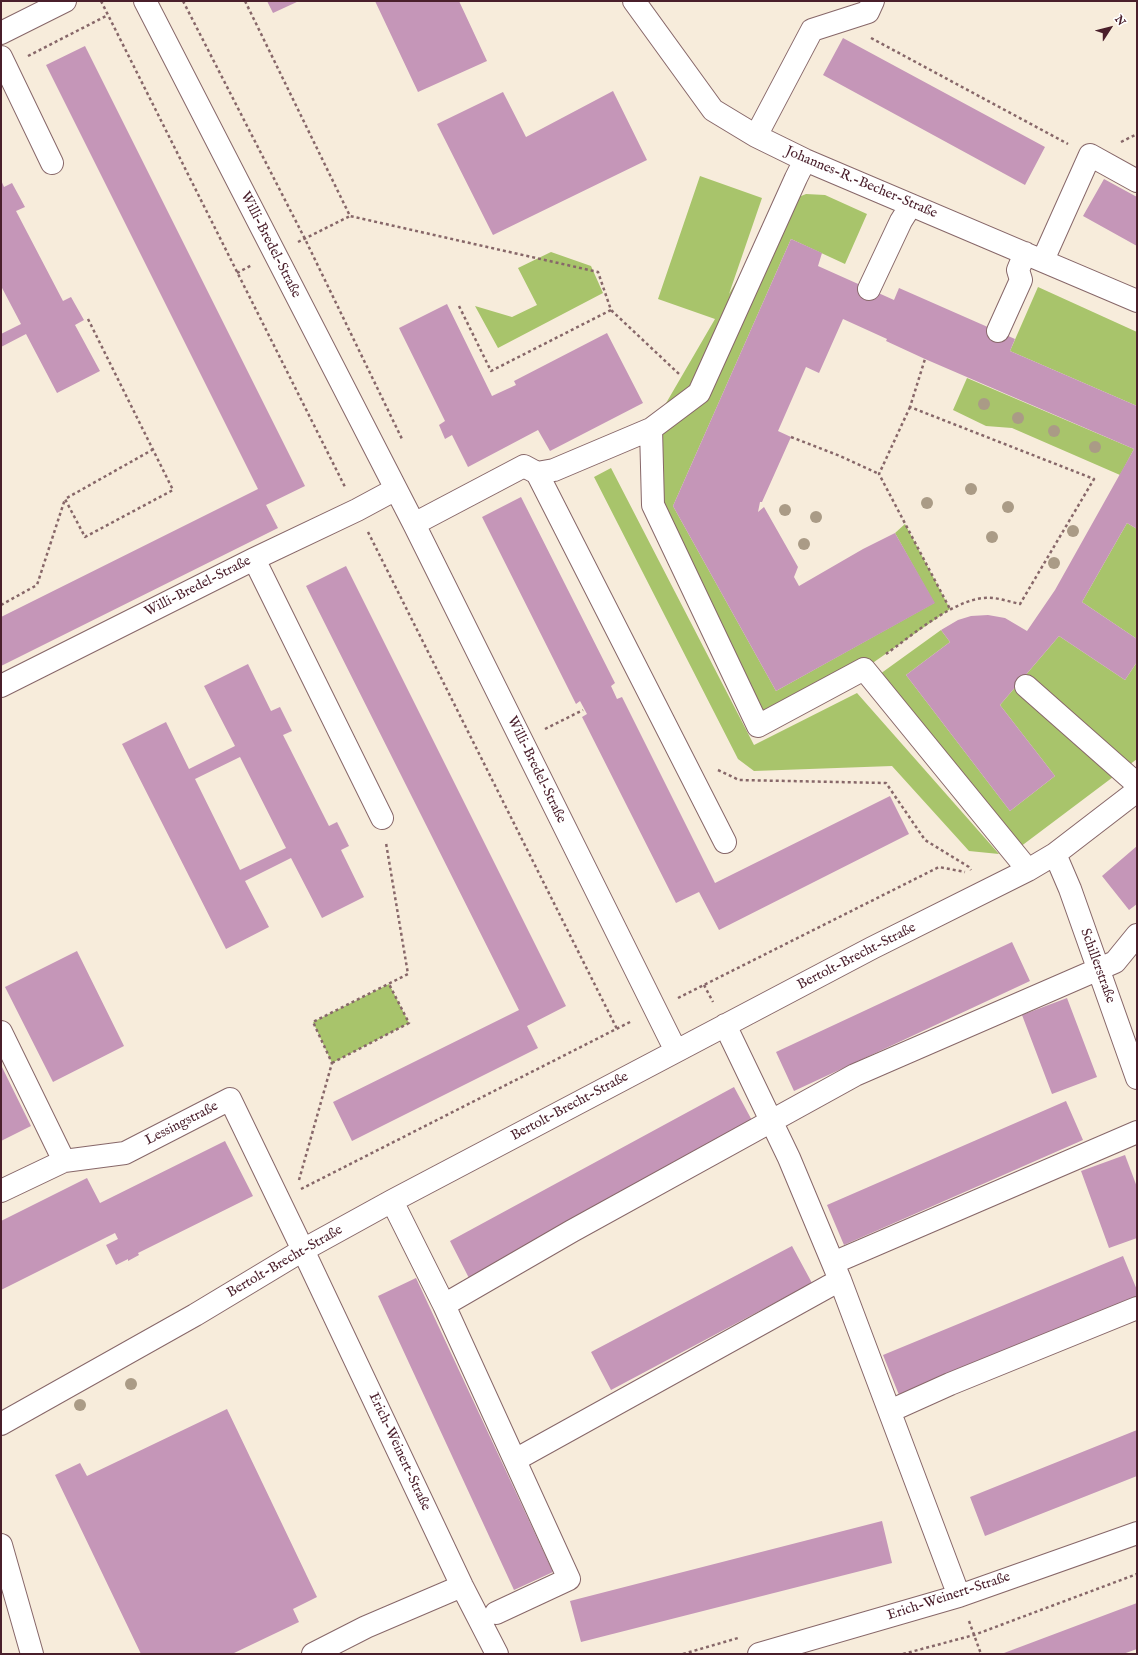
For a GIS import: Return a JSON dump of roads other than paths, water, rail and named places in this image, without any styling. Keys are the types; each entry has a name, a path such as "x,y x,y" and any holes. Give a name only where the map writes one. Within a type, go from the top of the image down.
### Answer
{"street":[{"path":"1,33 65,1"},
{"name":"Willi-Bredel-Straße","path":"145,1 414,524 676,1051"},
{"name":"Johannes-R.-Becher-Straße","path":"634,1 713,110 756,136 805,160 1137,301"},
{"path":"756,136 812,30 868,12 873,1"},
{"path":"4,62 52,163"},
{"path":"998,331 1021,280 1018,270 1034,257 1090,156 1137,181"},
{"path":"537,473 554,470 651,429 699,393 805,160"},
{"path":"869,289 901,221 911,205"},
{"path":"651,429 653,505 758,726 864,669 1028,870"},
{"path":"414,524 524,466 537,473 725,842"},
{"name":"Willi-Bredel-Straße","path":"1,686 254,559 357,510 396,489"},
{"path":"254,559 382,818"},
{"path":"1026,686 1137,784"},
{"name":"Bertolt-Brecht-Straße","path":"1,1424 195,1315 303,1250 392,1201 872,948 1028,870 1055,854 1137,790"},
{"name":"Schillerstraße","path":"1055,854 1070,889 1136,1071"},
{"path":"444,1305 572,1231 855,1075 1115,962 1137,935"},
{"path":"725,1025 789,1158 837,1272 960,1596"},
{"path":"1,1032 64,1161"},
{"name":"Lessingstraße","path":"1,1191 64,1161 125,1153 230,1099 303,1250"},
{"path":"515,1460 837,1272 1137,1132"},
{"path":"392,1201 444,1305 569,1579 496,1613"},
{"name":"Erich-Weinert-Straße","path":"303,1250 462,1586 497,1654"},
{"path":"890,1411 950,1384 1137,1308"},
{"name":"Erich-Weinert-Straße","path":"759,1654 960,1596 1137,1533"},
{"path":"1,1545 32,1654"},
{"path":"313,1654 366,1627 462,1586"}]}
